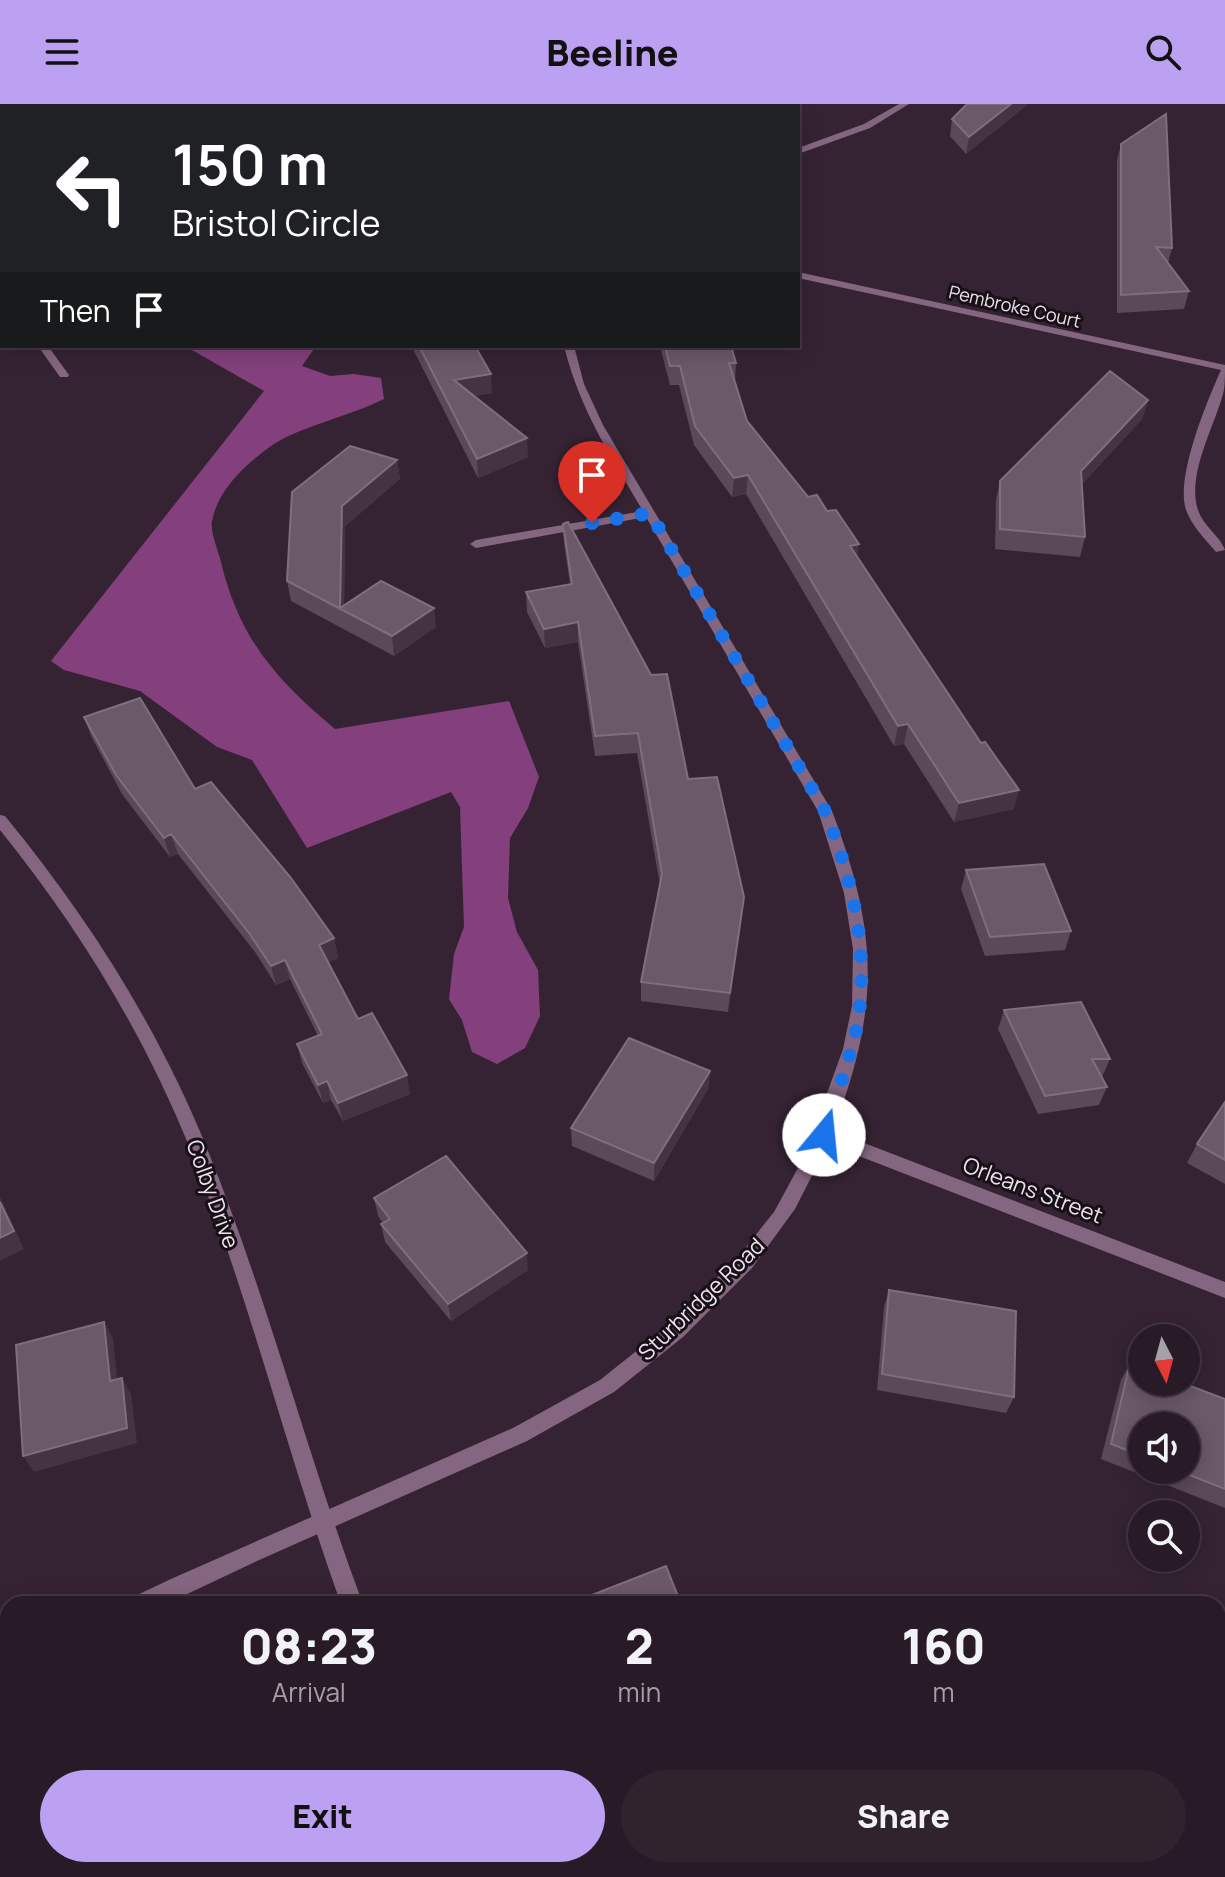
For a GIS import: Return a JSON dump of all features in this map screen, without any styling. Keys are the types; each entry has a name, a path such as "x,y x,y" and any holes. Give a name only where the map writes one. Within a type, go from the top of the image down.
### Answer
{"street":[{"path":"800,150 867,126 905,104"},
{"name":"Pembroke Court","path":"800,275 1225,370 1189,487 1192,508 1203,531 1220,549"},
{"path":"44,348 64,375"},
{"name":"Sturbridge Road","path":"159,1596 484,1451 606,1386 663,1341 744,1263 780,1219 824,1135 855,1033 861,966 857,915 843,855 825,811 598,425 579,384 570,348"},
{"path":"476,544 650,513"},
{"name":"Colby Drive","path":"0,820 99,950 154,1050 182,1109 219,1202 349,1596"},
{"name":"Orleans Street","path":"824,1135 1225,1290"}],"shaded area":[{"path":"189,348 315,348 302,366 330,376 354,374 381,378 384,399 282,439 234,478 220,498 212,530 238,613 263,656 295,693 335,729 509,701 539,777 528,808 510,838 508,898 517,932 538,970 540,1016 525,1048 497,1064 472,1052 462,1020 449,999 454,954 464,927 460,807 451,792 307,848 252,760 217,747 140,691 64,670 51,661 264,391"}],"building":[{"path":"967,104 1011,104 969,137 952,119"},
{"path":"1166,114 1172,248 1156,247 1189,291 1121,295 1121,144"},
{"path":"420,348 476,348 491,374 454,380 527,438 477,459"},
{"path":"666,348 732,348 736,363 729,363 747,421 808,497 817,495 827,511 836,510 859,544 850,546 981,743 985,742 1019,790 959,803 908,724 898,726 748,475 734,478 695,426 680,366 670,366"},
{"path":"1110,371 1148,400 1081,471 1085,537 1000,529 1000,481"},
{"path":"350,446 397,460 342,506 340,608 381,581 434,608 392,636 287,581 292,492"},
{"path":"568,522 651,675 667,674 688,779 717,777 744,897 730,993 641,982 662,874 638,733 595,736 578,622 544,629 526,592 572,584 563,524"},
{"path":"140,698 195,789 211,782 291,878 334,938 319,945 358,1019 372,1013 407,1075 338,1103 327,1081 318,1085 297,1044 322,1034 285,960 271,966 171,834 164,838 116,775 84,717"},
{"path":"1044,864 1071,931 990,937 966,870"},
{"path":"1081,1002 1110,1059 1092,1059 1107,1087 1045,1096 1004,1010"},
{"path":"629,1038 710,1071 654,1163 571,1128"},
{"path":"1225,1102 1225,1160 1197,1144"},
{"path":"446,1156 527,1253 448,1304 381,1224 390,1219 374,1198"},
{"path":"0,1202 14,1231 0,1238"},
{"path":"889,1290 1016,1311 1014,1397 882,1374"},
{"path":"104,1322 110,1381 122,1378 127,1428 23,1456 16,1345"},
{"path":"1128,1372 1128,1396 1200,1396 1200,1390 1225,1399 1225,1489 1200,1479 1200,1412 1128,1412 1128,1451 1111,1444"},
{"path":"666,1566 678,1596 589,1596"}],"route":[{"path":"592,523 650,513 825,811 843,855 857,915 861,966 855,1033 824,1135"}]}
